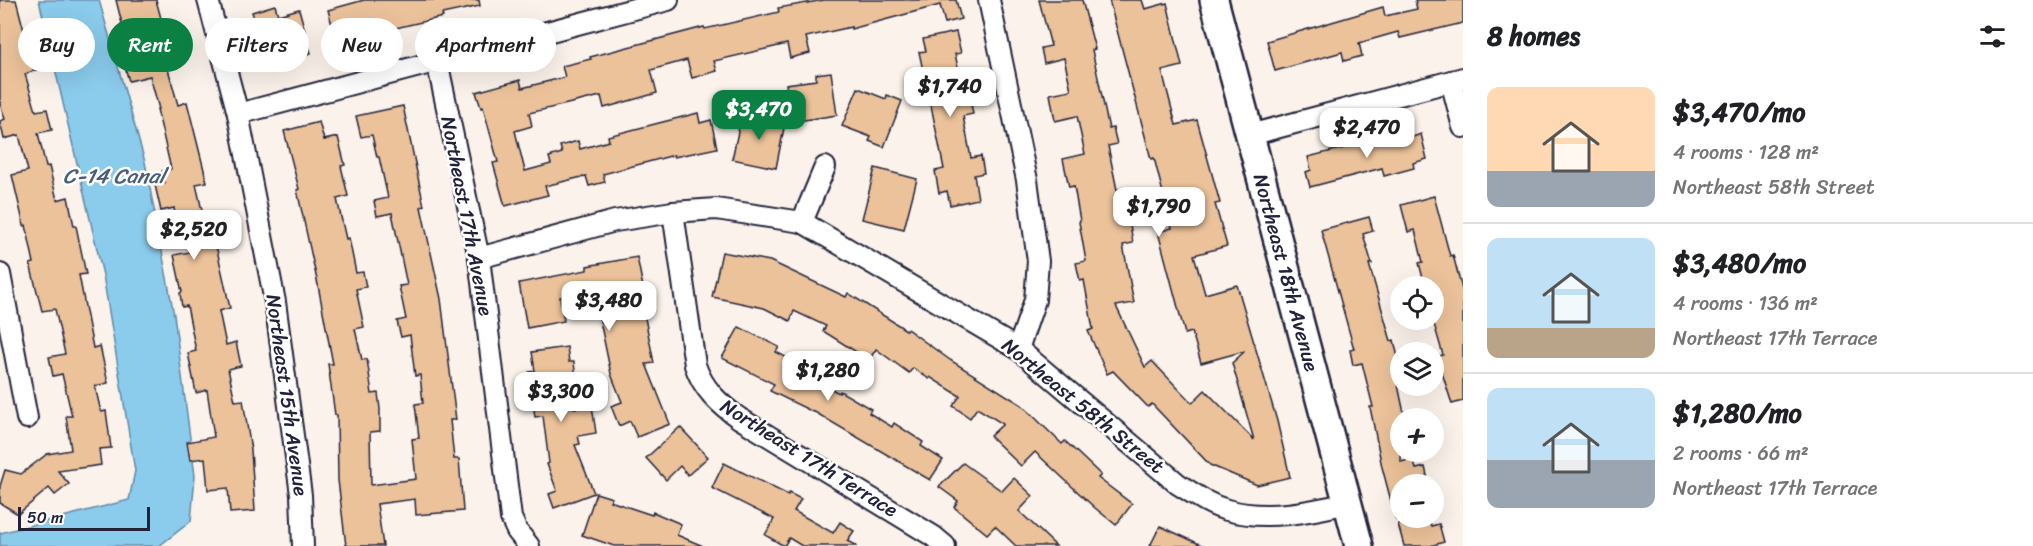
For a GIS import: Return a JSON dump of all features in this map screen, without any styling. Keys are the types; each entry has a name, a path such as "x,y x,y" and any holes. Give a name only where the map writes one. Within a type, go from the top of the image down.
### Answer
{"street":[{"name":"Northeast 15th Avenue","path":"207,0 238,114 275,302 301,495 303,546"},
{"path":"556,30 668,0"},
{"path":"989,0 1027,180 1038,261 1035,300 1018,349"},
{"name":"Northeast 18th Avenue","path":"1214,0 1359,546"},
{"path":"238,114 415,67"},
{"name":"Northeast 17th Avenue","path":"439,72 479,258 512,518 517,531 529,546"},
{"path":"1250,135 1457,80 1463,127"},
{"path":"802,222 825,167"},
{"name":"Northeast 58th Street","path":"479,258 615,221 673,212 716,209 802,222 1018,349 1178,484 1202,499 1226,510 1255,516 1321,510 1348,503"},
{"name":"Northeast 17th Terrace","path":"673,212 695,365 708,392 721,406 739,418 933,536 945,546"},
{"path":"0,274 27,418"}],"water":[{"name":"C-14 Canal","path":"39,0 99,0 107,28 107,72 119,72 145,162 174,315 195,476 191,521 159,546 0,546 0,533 129,500 135,471 103,275 56,72 95,72 95,18 43,18"}],"building":[{"path":"0,0 16,0 21,18 18,18 18,72 31,72 25,74 36,111 47,109 52,130 38,133 46,167 49,166 57,200 68,197 74,226 76,226 86,274 79,275 93,348 100,346 108,383 95,386 101,412 106,411 111,448 99,449 101,465 58,471 69,484 55,495 49,488 18,514 0,503 0,486 5,470 21,474 47,454 71,450 66,416 72,416 62,374 53,376 49,357 65,354 55,309 42,311 30,264 34,263 26,225 24,226 12,175 28,171 19,135 4,139 0,121 5,119 0,104"},
{"path":"116,0 156,0 161,18 121,18"},
{"path":"364,0 479,0 480,6 442,14 443,17 439,18 415,18 415,23 403,26 403,18 330,18 328,10"},
{"path":"824,0 956,0 961,19 945,23 940,5 851,29 851,27 806,37 810,53 790,58 787,44 714,61 717,71 692,78 687,60 651,70 657,93 604,108 601,96 529,113 532,126 515,131 525,171 551,164 549,157 562,153 560,146 578,141 580,149 609,141 608,136 698,113 700,123 711,120 717,148 674,157 674,155 603,174 605,182 589,186 586,176 545,186 548,195 505,206 493,163 498,162 483,107 481,108 476,92 520,80 522,88 565,77 562,66 591,59 590,57 704,27 705,29 779,12 778,8"},
{"path":"1039,0 1082,0 1095,49 1092,50 1109,129 1113,128 1117,144 1108,146 1117,190 1124,188 1133,243 1123,245 1134,303 1116,306 1145,367 1152,361 1192,403 1205,390 1254,440 1232,363 1245,351 1201,363 1192,332 1185,334 1158,232 1172,228 1154,158 1151,159 1109,0 1142,0 1145,9 1167,3 1182,66 1162,71 1176,125 1197,120 1220,203 1215,204 1227,246 1194,255 1205,294 1237,285 1277,421 1290,477 1257,485 1210,465 1152,404 1148,407 1113,371 1107,374 1088,331 1093,329 1084,280 1080,281 1076,263 1086,261 1074,186 1069,187 1063,159 1085,154 1077,116 1055,121 1050,94 1071,90 1064,58 1044,63 1041,48 1051,46"},
{"path":"1415,0 1463,0 1463,23 1400,38 1398,32 1359,43 1362,56 1344,61 1342,52 1275,71 1267,41 1383,7 1385,16 1417,9"},
{"path":"275,5 278,15 299,9 301,18 254,18 252,12"},
{"path":"956,32 961,53 955,54 964,95 969,94 973,114 963,116 971,158 981,156 984,173 974,175 978,199 950,205 947,191 939,193 935,171 944,169 928,91 921,93 917,77 924,75 919,52 926,51 923,39"},
{"path":"126,72 169,72 178,105 187,102 207,182 196,184 205,224 211,223 230,308 219,311 226,345 236,342 241,366 228,369 235,401 243,400 251,450 255,511 230,513 228,488 208,490 205,458 190,460 187,442 214,437 207,390 196,393 188,353 196,351 187,306 182,307 180,293 182,292 174,255 195,251 188,217 176,220 174,208 161,211 155,185 165,183 162,171 171,169 150,76 129,81"},
{"path":"831,72 837,115 791,122 786,84 816,80 816,74"},
{"path":"858,88 886,99 887,95 902,101 884,147 869,141 871,137 842,126"},
{"path":"403,106 424,206 421,207 441,299 456,420 450,420 454,459 459,459 463,511 416,515 415,499 377,504 383,546 346,546 338,480 337,415 335,415 328,364 333,364 297,190 299,189 284,131 319,122 324,140 338,137 345,165 341,166 348,196 337,199 346,239 349,238 356,273 363,272 366,287 356,289 364,327 355,329 362,360 367,359 372,394 378,393 380,409 380,431 370,432 371,485 416,479 412,439 419,438 415,404 423,403 420,375 415,376 410,335 401,337 397,321 406,319 399,286 407,285 392,213 377,216 374,201 388,198 379,157 377,157 372,135 361,137 356,116"},
{"path":"742,114 785,123 776,168 732,159"},
{"path":"1408,132 1410,138 1421,134 1427,159 1413,163 1414,168 1384,176 1382,168 1310,187 1306,172 1311,170 1308,157"},
{"path":"875,168 917,179 904,229 862,219"},
{"path":"1434,196 1450,256 1453,255 1463,293 1463,401 1452,404 1444,379 1444,342 1439,342 1436,330 1444,330 1444,276 1422,276 1419,263 1423,262 1415,230 1408,232 1401,205"},
{"path":"1369,217 1373,231 1363,234 1391,341 1394,342 1390,342 1390,396 1400,396 1403,408 1390,408 1390,462 1414,462 1416,469 1425,467 1427,474 1390,474 1390,497 1362,363 1353,365 1350,350 1354,349 1321,230"},
{"path":"722,252 770,261 846,297 848,293 907,329 950,360 1022,405 1062,444 1065,441 1101,475 1098,478 1132,504 1116,525 1035,452 1021,466 990,436 1003,424 977,408 970,418 953,406 960,396 930,377 929,379 913,368 909,373 876,349 869,360 823,331 826,326 794,311 790,321 764,308 712,297"},
{"path":"637,257 646,302 642,303 654,363 646,364 670,424 637,437 630,421 619,426 611,406 622,402 611,374 598,311 595,311 591,291 560,297 564,321 527,328 519,283 587,270 587,266"},
{"path":"739,327 779,347 776,352 816,373 813,379 839,393 840,391 871,409 869,413 892,427 894,423 923,442 921,446 943,460 930,480 813,411 770,391 774,384 722,358"},
{"path":"567,347 569,362 574,362 576,381 571,382 574,408 592,406 596,433 578,436 580,444 575,445 594,493 554,508 549,494 557,491 547,464 549,463 543,416 535,417 529,372 535,371 532,352"},
{"path":"680,427 708,457 688,475 680,466 666,480 646,458"},
{"path":"724,463 788,495 789,493 801,499 794,511 833,533 840,522 854,531 847,541 857,546 802,546 789,538 784,546 765,535 774,519 712,488"},
{"path":"963,463 1002,491 1014,478 1033,496 1019,511 1056,546 1016,546 995,526 987,534 954,507 958,501 939,487"},
{"path":"596,493 612,498 610,501 652,515 653,512 681,524 677,535 703,546 614,546 582,535"},
{"path":"1160,526 1204,546 1150,546"},
{"path":"1399,528 1440,528 1444,542 1430,546 1404,546"}]}
